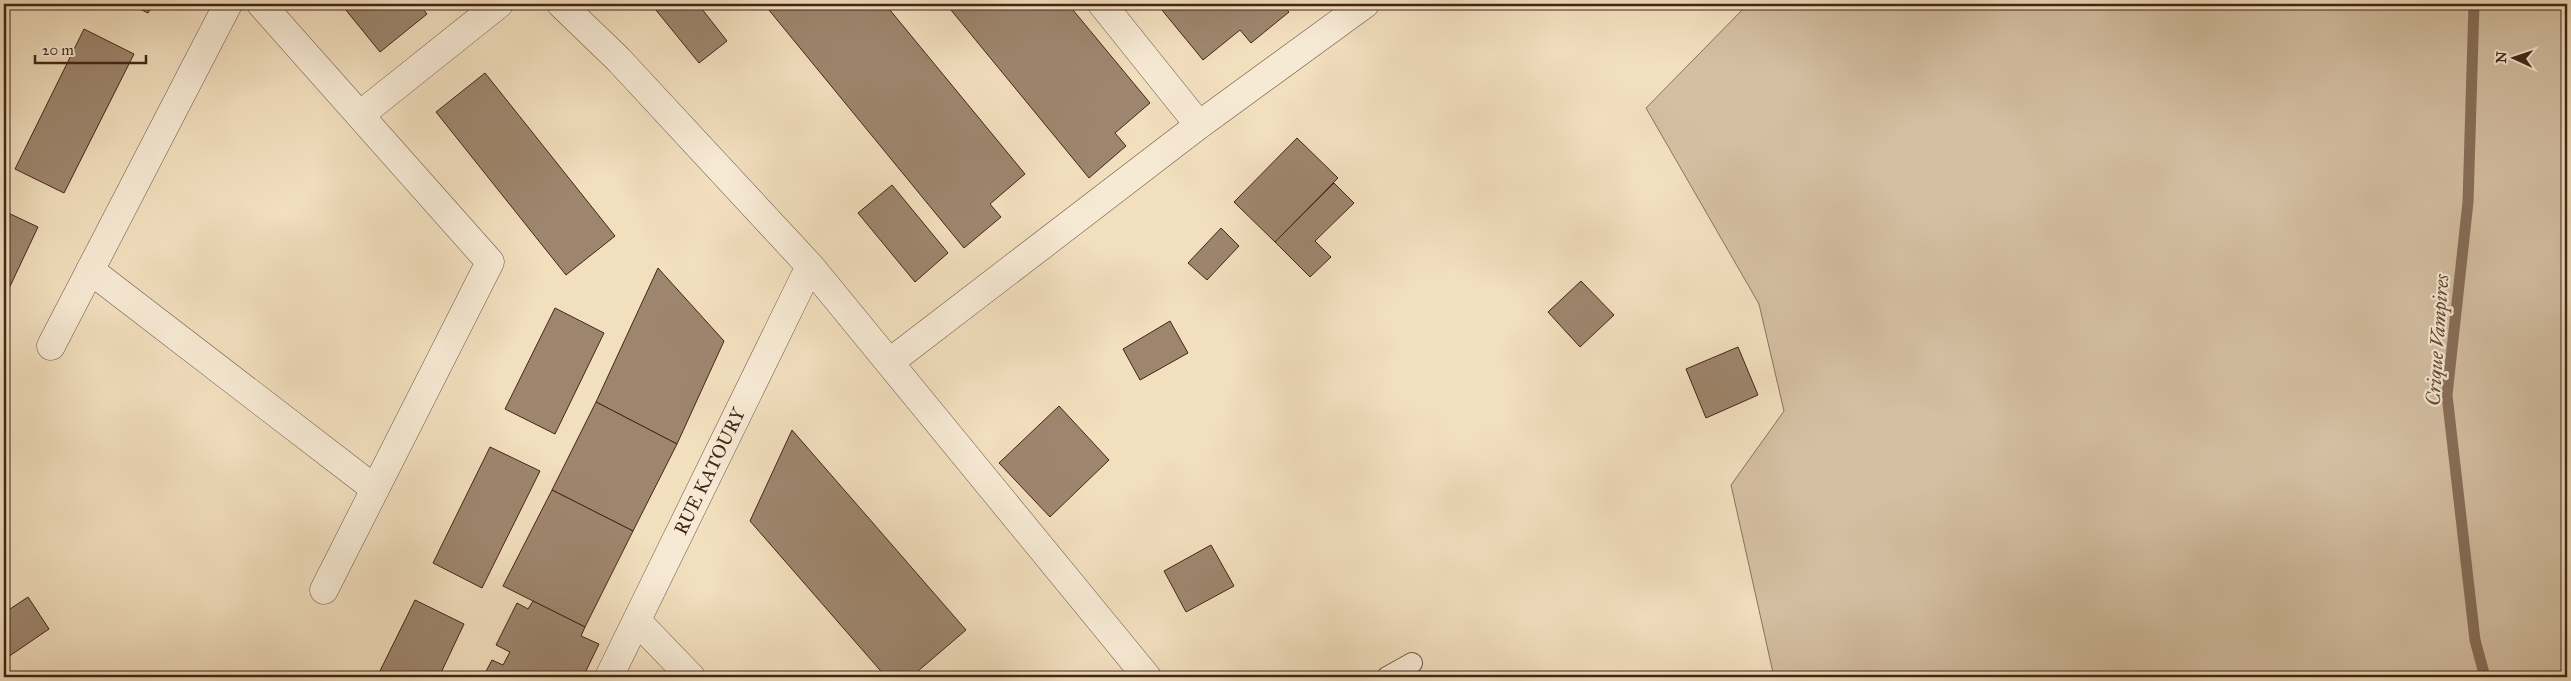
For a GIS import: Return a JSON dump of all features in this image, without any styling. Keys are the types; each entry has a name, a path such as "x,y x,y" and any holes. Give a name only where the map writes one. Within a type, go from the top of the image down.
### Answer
{"street":[{"path":"51,346 228,4"},
{"path":"261,4 490,262 324,590"},
{"path":"360,115 499,4"},
{"path":"561,4 618,59 810,266 1147,677"},
{"path":"1102,4 1199,125"},
{"path":"890,362 1199,125 1365,4"},
{"name":"RUE KATOURY","path":"609,677 810,266"},
{"path":"90,270 375,489"},
{"path":"637,621 691,677"}],"lane":[{"path":"1387,677 1412,663"}],"shaded area":[{"path":"1748,4 2567,4 2567,677 1774,677 1731,485 1784,411 1759,304 1646,108"}],"building":[{"path":"130,4 153,4 148,13"},
{"path":"341,4 419,4 427,14 380,52"},
{"path":"651,4 698,4 727,41 699,63"},
{"path":"764,4 885,4 1025,174 990,204 1001,217 964,248"},
{"path":"946,4 1068,4 1150,103 1115,133 1126,146 1089,178"},
{"path":"1157,4 1282,4 1289,12 1251,43 1240,30 1203,60"},
{"path":"84,29 134,54 64,193 15,169"},
{"path":"485,73 615,236 566,275 436,112"},
{"path":"1297,138 1338,178 1275,242 1234,202"},
{"path":"1334,183 1354,203 1315,241 1331,257 1310,277 1275,242"},
{"path":"892,185 948,253 915,282 858,213"},
{"path":"4,211 38,227 4,299"},
{"path":"1221,228 1239,246 1207,280 1188,263"},
{"path":"658,268 724,341 677,444 596,402"},
{"path":"1581,281 1614,315 1580,347 1548,312"},
{"path":"555,308 604,333 555,434 505,409"},
{"path":"1170,321 1188,353 1140,380 1123,349"},
{"path":"1738,347 1758,395 1706,418 1686,369"},
{"path":"596,402 677,444 633,531 552,490"},
{"path":"1059,406 1109,460 1050,517 999,463"},
{"path":"792,430 966,630 911,677 886,677 750,521"},
{"path":"490,447 540,471 482,588 433,563"},
{"path":"552,490 633,531 585,627 503,586"},
{"path":"1211,545 1234,586 1186,612 1164,571"},
{"path":"28,597 49,629 8,657 4,650 4,613"},
{"path":"415,600 464,624 439,677 377,677"},
{"path":"533,601 585,627 581,636 599,644 583,677 483,677 492,660 503,665 510,652 496,645 517,603 528,609"}],"waterway":[{"name":"Crique Vampires","path":"2474,4 2468,202 2447,395 2475,640 2485,677"}]}
